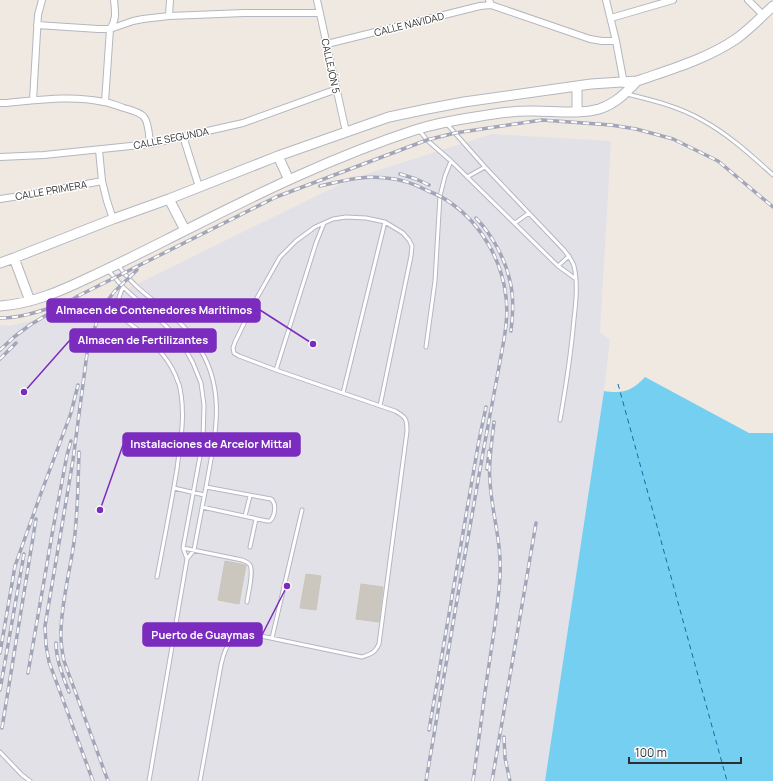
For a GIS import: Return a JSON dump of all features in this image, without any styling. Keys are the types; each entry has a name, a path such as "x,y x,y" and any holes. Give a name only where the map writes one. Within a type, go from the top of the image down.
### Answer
{"main road":[{"path":"0,263 113,218 169,199 278,156 389,118 464,102 577,86 637,81 671,70 706,56 736,39 773,6"},
{"path":"0,306 10,306 30,301 64,289 289,180 383,141 418,129 445,122 499,113 526,111 577,112 600,109 614,102 637,81"},
{"path":"577,86 577,112"},
{"path":"278,156 289,180"},
{"path":"169,199 185,230"},
{"path":"14,258 30,301"}],"street":[{"path":"33,100 37,25 42,0"},
{"path":"105,102 110,29 115,20 114,0"},
{"path":"169,16 170,0"},
{"name":"CALLEJÓN 5","path":"317,0 346,132"},
{"path":"606,0 616,41 625,93"},
{"path":"611,18 673,0"},
{"path":"748,0 763,15"},
{"path":"490,2 590,39 616,41"},
{"name":"CALLE NAVIDAD","path":"327,44 480,6 490,2"},
{"path":"37,25 110,29 133,21 169,16 244,13 320,13"},
{"name":"CALLE SEGUNDA","path":"0,157 44,155 150,144 243,123 336,89"},
{"path":"0,103 6,104 33,100 66,98 105,102 132,110 144,117 147,124 150,144"},
{"path":"183,136 199,187"},
{"path":"99,150 102,181 113,218"},
{"name":"CALLE PRIMERA","path":"0,199 102,181"}],"lane":[{"path":"625,93 655,101 702,119 732,140 773,175"},
{"path":"445,122 485,167 569,256 574,268 576,279 576,304 572,351 560,420"},
{"path":"418,129 427,140 451,161 558,266 576,279"},
{"path":"426,347 435,282 440,196 445,176 451,161"},
{"path":"467,177 485,167"},
{"path":"514,223 529,213"},
{"path":"200,781 221,665 228,644 235,638 244,635 256,635 362,657 370,655 376,650 379,644 407,421 403,415 395,411 380,406 276,370 239,356 234,353 233,348 254,303 280,257 296,240 333,219 346,217 366,218 385,222 403,233 412,246 380,406"},
{"path":"343,393 385,222"},
{"path":"276,370 316,243 324,223"},
{"path":"558,266 569,256"},
{"path":"118,264 128,279 172,315 186,329 201,349 210,368 216,398 216,424 213,449 194,550 187,560 149,781"},
{"path":"107,269 123,287 166,326 183,345 193,363 201,383 204,405 204,432 202,450 183,548 187,560"},
{"path":"123,287 119,295 118,310 123,318 162,352 172,366 179,383 182,405 182,430 174,488 157,576"},
{"path":"202,507 267,521 272,520 273,516 274,504 271,499 206,487"},
{"path":"174,488 204,495"},
{"path":"245,516 250,496"},
{"path":"272,638 302,510"},
{"path":"250,547 256,519"},
{"path":"183,548 242,560 250,564 252,573 247,602"},
{"path":"0,752 22,775 30,781"}],"shaded area":[{"path":"492,134 611,141 600,332 610,340 604,391 545,781 0,781 0,325 8,326 86,309 351,179"}],"water":[{"path":"645,377 749,433 773,433 773,781 545,781 604,391 622,392 636,386"}],"building":[{"path":"225,561 246,565 239,604 218,600"},
{"path":"306,574 321,576 316,610 300,608"},
{"path":"361,584 383,587 379,622 356,619"}],"ferry route":[{"path":"618,384 727,781"}],"railway":[{"path":"0,350 30,325 78,296 276,197 427,140 455,133 542,120 611,125 636,129 673,139 718,161 773,207"},
{"path":"400,174 429,185"},
{"path":"320,186 344,180 377,177 397,179 408,182 440,196 462,212 481,232 495,257 504,283 507,306 504,341 426,781"},
{"path":"476,218 497,247 508,272 513,300 511,331"},
{"path":"93,781 49,662 45,626 73,460 88,346 102,308 114,292 137,270"},
{"path":"0,318 20,316 50,308"},
{"path":"0,359 16,343"},
{"path":"0,653 15,566 71,413 78,385"},
{"path":"429,730 486,407"},
{"path":"473,781 500,576 500,552 491,494 490,474 494,422"},
{"path":"28,673 53,529 71,441"},
{"path":"487,469 489,451"},
{"path":"79,452 78,497 75,531 63,608 61,641 64,661 108,781"},
{"path":"2,728 36,519"},
{"path":"492,781 536,523"},
{"path":"0,690 24,554"},
{"path":"56,643 62,674 69,692"},
{"path":"504,737 505,758 510,781"}],"place":[{"name":"Almacen de Contenedores Maritimos","path":"313,344"},
{"name":"Almacen de Fertilizantes","path":"24,392"},
{"name":"Instalaciones de Arcelor Mittal","path":"100,510"},
{"name":"Puerto de Guaymas","path":"287,586"}]}
